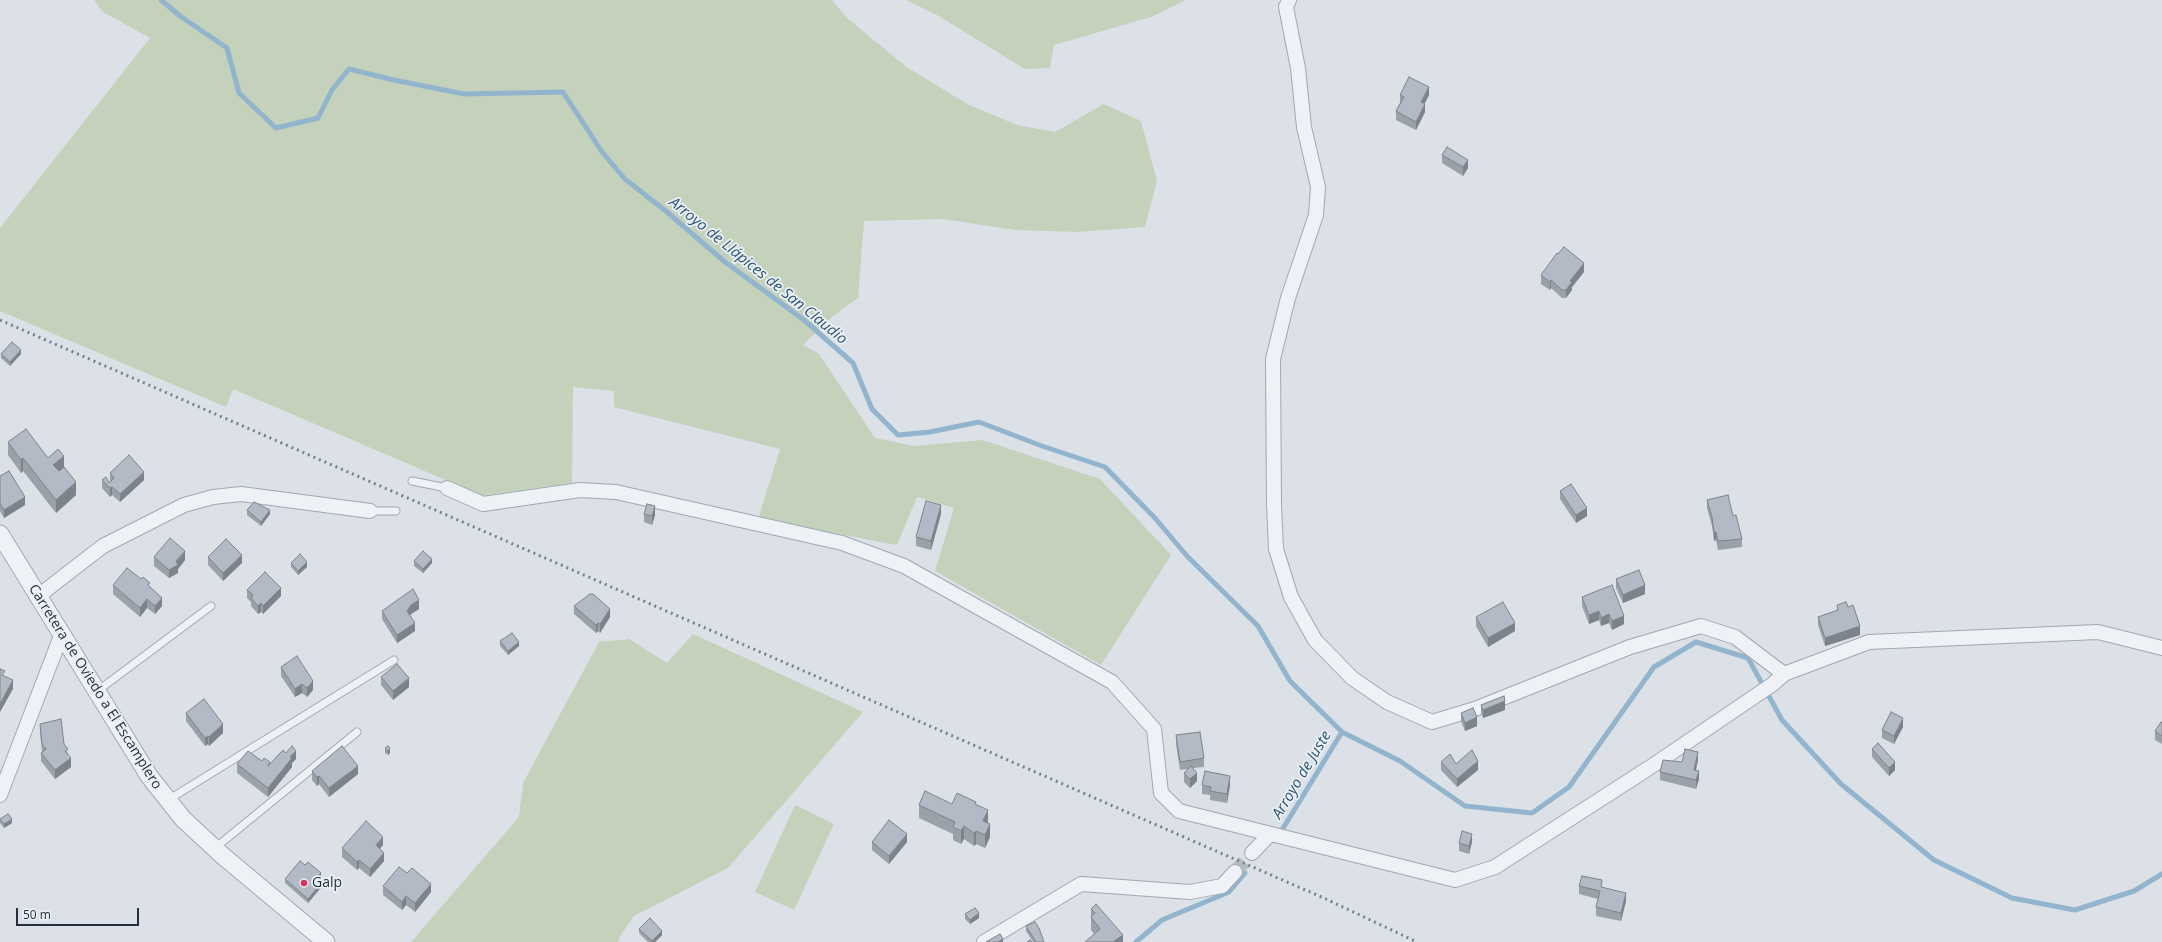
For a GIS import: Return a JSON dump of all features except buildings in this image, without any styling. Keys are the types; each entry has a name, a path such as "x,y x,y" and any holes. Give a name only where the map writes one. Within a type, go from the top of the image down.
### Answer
{"street":[{"path":"1289,0 1286,7 1298,68 1304,127 1318,187 1316,215 1288,298 1273,359 1274,505 1276,550 1291,598 1315,640 1352,678 1387,702 1432,722 1475,709 1630,647 1701,626 1735,638 1784,674"},
{"path":"447,488 483,504 580,490 616,492 842,543 904,566 1112,682 1154,730 1162,793 1179,811 1455,880 1496,867 1749,701 1784,674 1869,642 2098,632 2162,648"},
{"path":"37,597 103,546 184,505 214,497 240,494 370,511"},
{"name":"Carretera de Oviedo a El Escamplero","path":"0,534 61,636 149,776 183,819 214,848 326,942"},
{"path":"0,795 61,636"},
{"path":"1252,854 1270,834"},
{"path":"984,942 1081,884 1190,892 1222,886 1235,872"}],"lane":[{"path":"412,480 447,488"},
{"path":"370,511 396,511"},
{"path":"96,692 211,606"},
{"path":"168,800 394,660"},
{"path":"214,848 357,732"}],"green space":[{"path":"94,0 832,0 846,17 905,66 969,105 1017,125 1055,132 1104,104 1141,121 1157,181 1145,227 1077,232 1015,230 943,219 864,221 858,298 833,316 803,345 819,354 875,438 914,446 983,440 1100,479 1171,555 1101,665 935,571 954,508 917,497 897,545 758,519 780,449 614,407 614,391 573,387 572,483 479,496 441,478 233,389 226,407 0,311 0,228 150,38 103,12"},
{"path":"906,0 1186,0 1151,17 1054,45 1050,68 1025,69 937,15"},
{"path":"693,634 863,712 728,868 634,916 620,936 618,942 411,942 519,817 523,783 599,642 629,639 667,663"},
{"path":"795,805 834,824 794,910 755,892"}],"waterway":[{"name":"Arroyo de Llápices de San Claudio","path":"161,0 180,16 227,48 239,93 276,128 318,118 332,90 349,69 464,94 563,92 602,152 625,179 667,212 725,262 804,320 853,363 872,409 898,435 930,432 979,422 1042,446 1105,467 1155,518 1187,556 1258,626 1290,681 1342,732 1400,761 1465,806 1532,813 1569,787 1654,667 1696,642 1748,658 1782,720 1841,784 1934,860 2012,898 2075,910 2134,891 2162,874"},
{"name":"Arroyo de Juste","path":"1282,830 1342,732"},
{"name":"Arroyo de Juste","path":"1136,942 1162,920 1229,892 1245,873"}],"tunnel":[{"path":"1235,872 1252,853"}],"railway":[{"path":"0,320 1326,899 1417,942"}],"place":[{"name":"Galp","path":"304,883"}]}
